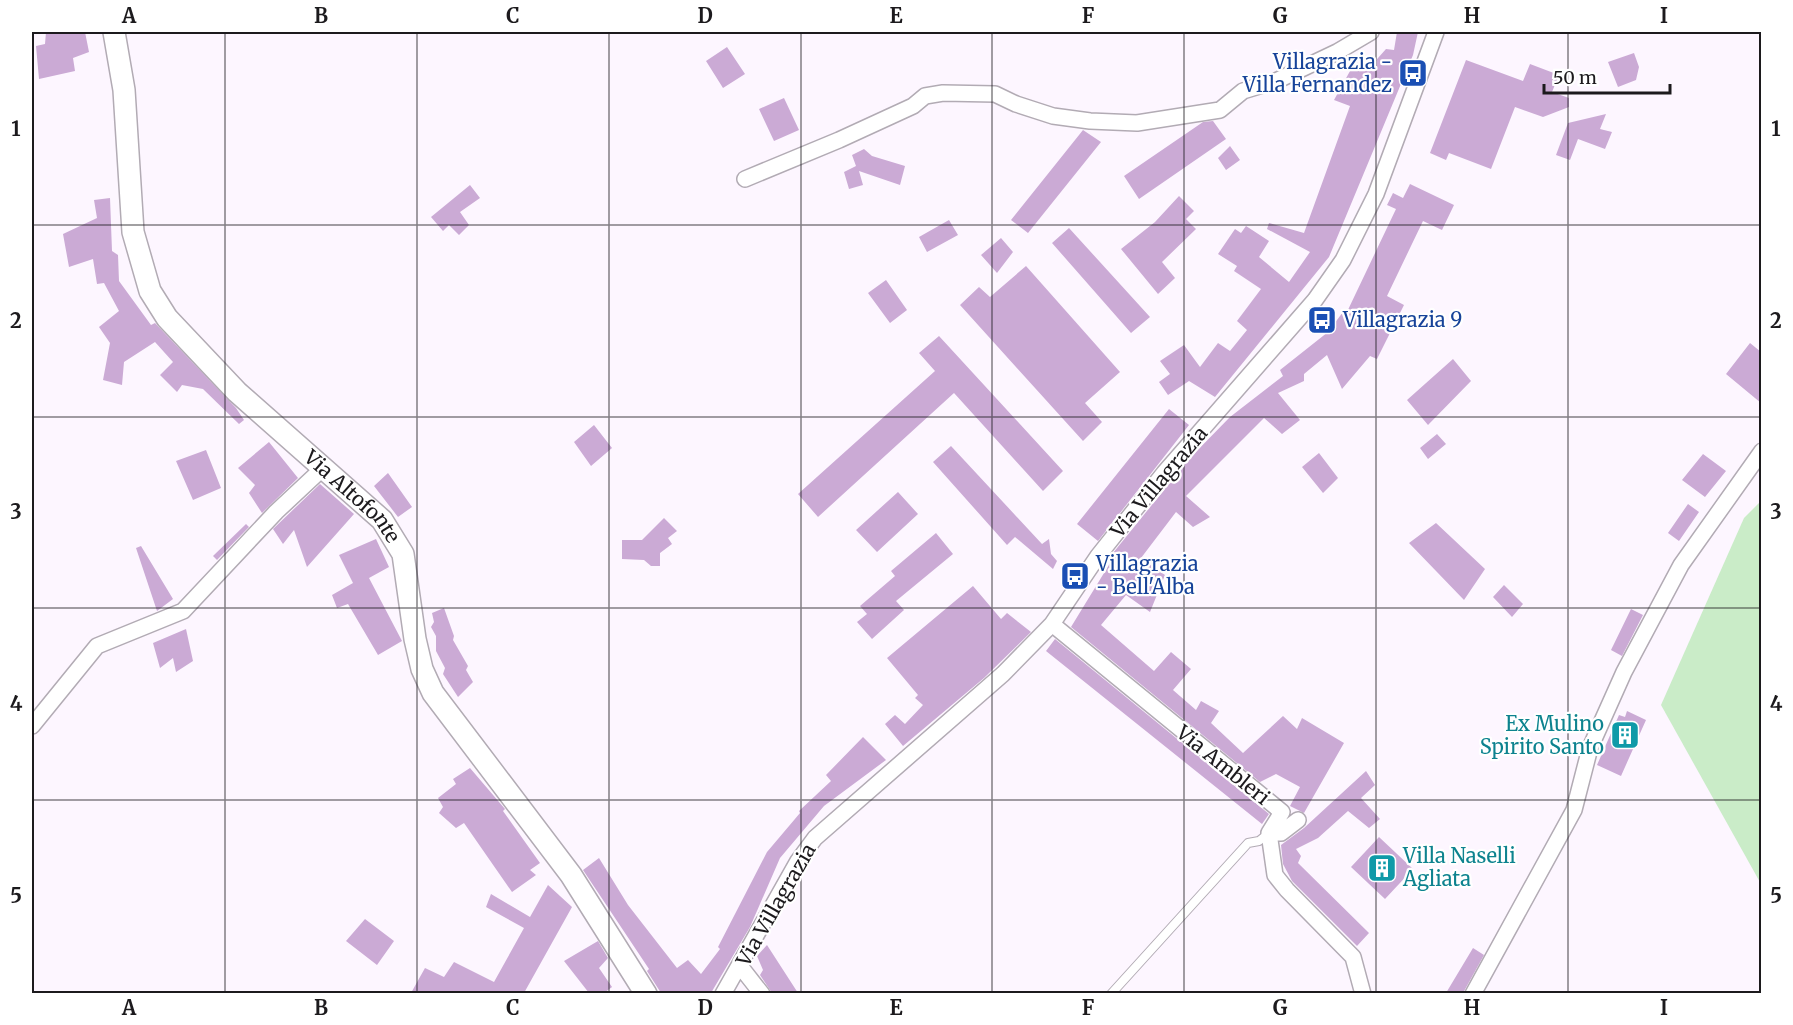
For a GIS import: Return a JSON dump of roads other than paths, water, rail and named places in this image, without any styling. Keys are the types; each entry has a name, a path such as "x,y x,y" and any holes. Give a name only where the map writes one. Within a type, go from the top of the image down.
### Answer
{"main road":[{"name":"Via Altofonte","path":"114,32 124,90 133,232 150,291 167,318 237,392 382,520 403,554 415,639 422,669 433,693 571,875 646,993"}],"street":[{"path":"745,179 839,140 913,106 926,96 943,93 995,94 1016,104 1053,116 1090,121 1137,123 1220,111 1243,91 1276,81 1337,52 1371,32"},
{"name":"Via Villagrazia","path":"723,993 798,861 815,838 1003,674 1052,624 1098,556 1156,482 1308,308 1343,260 1376,194 1436,32"},
{"path":"1473,993 1574,810 1590,748 1624,672 1681,565 1761,451"},
{"path":"33,719 97,646 183,611 276,512 322,469"},
{"name":"Via Ambleri","path":"1052,624 1282,812 1269,833 1275,875 1353,957 1363,993"},
{"path":"1269,833 1281,833 1298,820"},
{"path":"740,966 762,993"}],"lane":[{"path":"1111,993 1248,843 1259,841 1269,833"}],"place":[{"name":"Villagrazia - Villa Fernandez","path":"1413,73"},
{"name":"Villagrazia 9","path":"1322,320"},
{"name":"Villagrazia - Bell'Alba","path":"1075,576"},
{"name":"Ex Mulino Spirito Santo","path":"1625,735"},
{"name":"Villa Naselli Agliata","path":"1382,868"}]}
